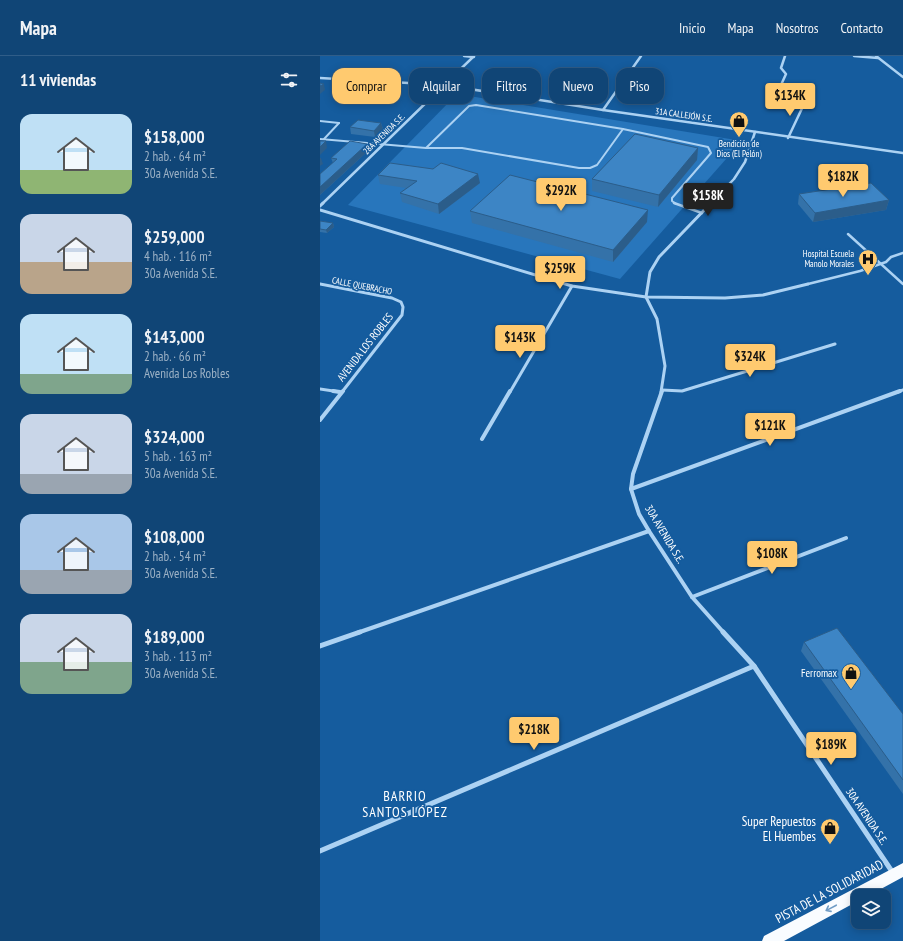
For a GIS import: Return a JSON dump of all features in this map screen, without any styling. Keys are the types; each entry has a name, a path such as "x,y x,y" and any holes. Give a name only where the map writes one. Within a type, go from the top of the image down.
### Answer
{"main road":[{"name":"PISTA DE LA SOLIDARIDAD","path":"769,941 899,872"}],"street":[{"path":"464,56 474,56"},
{"name":"28A AVENIDA S.E.","path":"462,68 474,56"},
{"path":"603,110 641,56"},
{"path":"776,96 786,74 781,68 785,56"},
{"path":"854,56 879,58"},
{"path":"876,56 903,77"},
{"name":"31A CALLEJÓN S.E.","path":"320,78 409,83"},
{"name":"31A CALLEJÓN S.E.","path":"474,90 788,138 903,153"},
{"path":"788,138 805,102"},
{"name":"28A AVENIDA S.E.","path":"320,206 424,104"},
{"path":"646,297 650,272 659,257 734,179 745,162 755,132"},
{"path":"320,210 572,286 646,297 725,298 763,295 808,284"},
{"name":"CALLE QUEBRACHO","path":"320,284 392,298 401,302"},
{"path":"482,440 572,286"},
{"name":"30A AVENIDA S.E.","path":"646,297 657,319 665,366 662,390 633,474 631,489 639,514 692,597 754,666 899,872"},
{"name":"AVENIDA LOS ROBLES","path":"320,420 340,392 402,315 403,307 401,302"},
{"path":"662,390 682,391 835,344"},
{"path":"320,389 340,392"},
{"path":"631,489 903,390"},
{"path":"320,646 649,531"},
{"path":"692,597 846,538"},
{"path":"320,851 754,666"}],"lane":[{"path":"426,148 469,106 476,105 623,129 708,147 711,152 672,198 672,201 678,205 702,213"},
{"path":"320,121 339,123 324,139"},
{"path":"320,139 426,148 462,148 579,168 590,168 597,165 623,129"},
{"path":"848,234 879,264 903,284"},
{"path":"808,284 860,271 903,253"}],"shaded area":[{"path":"474,97 482,98 482,104 518,104 742,141 620,279 348,205 447,104 474,104"}],"building":[{"path":"358,120 381,123 374,131 350,127"},
{"path":"635,134 698,148 659,195 592,179"},
{"path":"320,141 326,141 320,147"},
{"path":"350,141 367,144 320,187 320,174 337,159 331,158"},
{"path":"390,163 433,169 441,163 478,174 438,204 400,193 417,181 378,175"},
{"path":"510,175 648,210 613,250 470,211"},
{"path":"871,183 889,200 815,213 799,194"},
{"path":"320,221 333,223 326,230 320,229"},
{"name":"Ferromax","path":"837,628 903,714 903,780 804,642"}],"place":[{"name":"Bendición de Dios (El Pelón)","path":"739,138"},
{"name":"Hospital Escuela Manolo Morales","path":"868,276"},
{"name":"Ferromax","path":"851,690"},
{"name":"Super Repuestos El Huembes","path":"830,845"}],"district":[{"name":"BARRIO SANTOS LÓPEZ","path":"405,804"}]}
